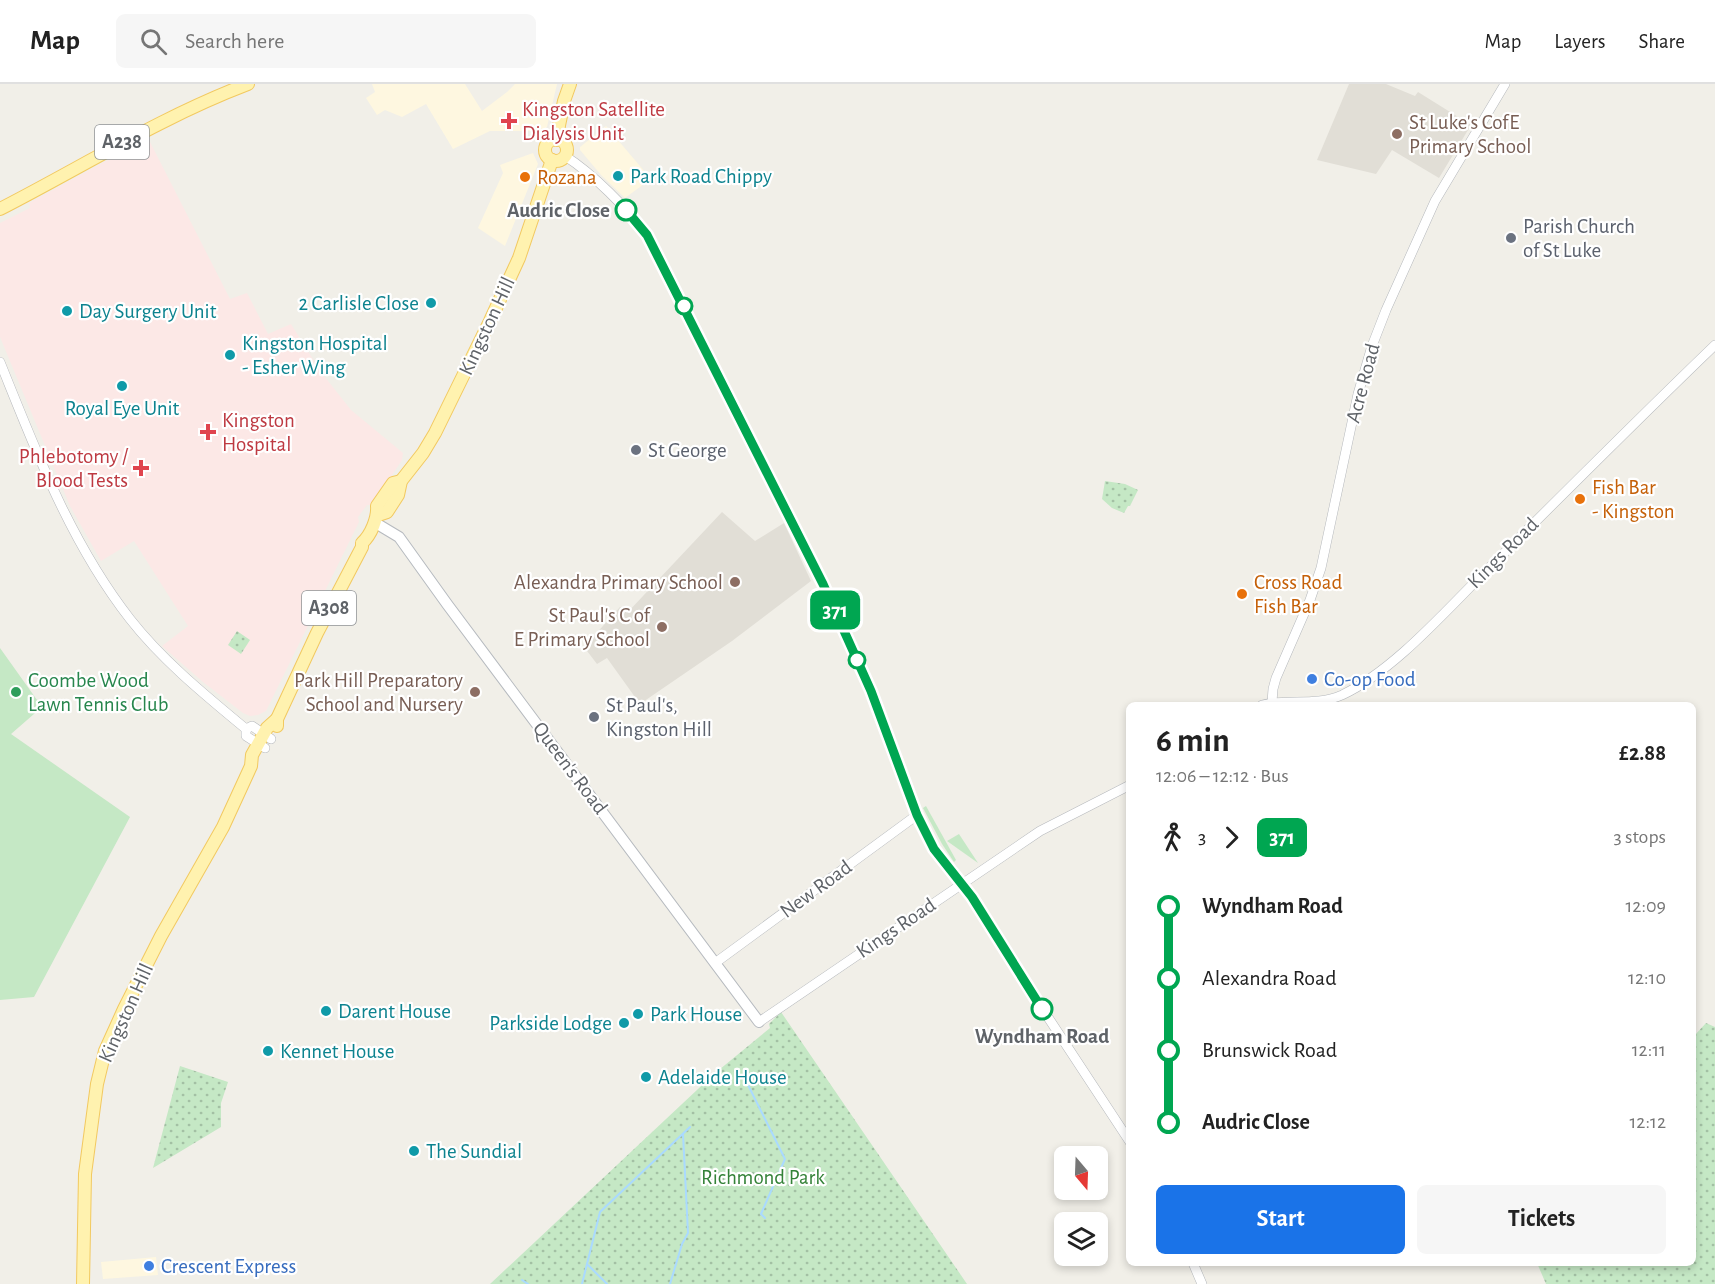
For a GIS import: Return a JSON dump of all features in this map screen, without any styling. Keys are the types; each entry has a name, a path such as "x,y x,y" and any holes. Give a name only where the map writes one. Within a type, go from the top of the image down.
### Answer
{"main road":[{"name":"A238","path":"0,209 158,123 248,84"},
{"name":"A308","path":"552,160 546,155 546,148 548,143 556,140 570,84"},
{"path":"552,160 558,161 567,152 565,144 556,140"},
{"name":"Kingston Hill","path":"83,1284 85,1174 97,1084 105,1051 161,936 219,834 251,766 252,755 265,741 271,724 277,719 316,633 362,543 367,539 376,518 387,512 393,504 401,489 401,481 435,433 519,258 552,160"},
{"name":"Queen's Road","path":"376,518 399,537 759,1022"}],"street":[{"name":"Acre Road","path":"1272,702 1276,678 1310,600 1321,568 1359,394 1382,319 1435,201 1505,84"},
{"path":"565,156 578,164 635,218 647,235 823,584 871,691 917,815 934,849 962,883 1126,1136"},
{"name":"Kings Road","path":"1272,702 1324,702 1358,686 1394,659 1715,345"},
{"path":"0,362 49,482 77,537 111,593 129,618 160,653 246,729 246,736 265,741"},
{"name":"Kings Road","path":"759,1022 1040,831 1126,786"},
{"name":"New Road","path":"715,963 917,815"},
{"path":"1194,1266 1202,1284"}],"shaded area":[{"path":"372,84 465,84 482,111 515,84 557,84 547,127 542,131 490,131 453,149 426,104 402,117 385,110 377,115 366,98 375,92"},
{"name":"St Luke's CofE Primary School","path":"1349,84 1386,84 1415,96 1418,92 1471,125 1439,178 1392,150 1376,174 1317,160"},
{"path":"606,126 651,179 625,198 580,150 580,147"},
{"name":"Kingston Hospital","path":"148,138 230,299 247,293 268,334 291,324 321,372 351,410 403,453 402,460 372,505 367,505 358,517 359,522 266,711 258,715 250,716 243,713 162,646 188,626 134,541 101,561 70,506 0,337 0,223 30,208 29,203"},
{"path":"533,153 538,164 505,246 478,228 503,173 500,165"},
{"path":"722,512 755,541 784,523 811,581 732,641 640,704 607,658 597,664 584,647 620,607 627,613"},
{"path":"156,1257 158,1275 103,1279 101,1262"}],"green space":[{"path":"1105,481 1125,484 1138,490 1124,513 1112,508 1102,499"},
{"path":"237,631 250,640 241,654 228,645"},
{"path":"0,648 42,707 11,734 130,817 34,997 0,1000"},
{"path":"926,806 956,860 954,862 923,808"},
{"path":"959,834 978,863 947,841"},
{"name":"Richmond Park","path":"781,1012 967,1284 490,1284 714,1074 770,1028 769,1024"},
{"path":"1706,1023 1715,1027 1715,1284 1546,1284 1538,1266 1696,1266 1696,1034"},
{"path":"180,1066 228,1082 221,1103 221,1127 153,1168"}],"waterway":[{"path":"748,1085 785,1159 761,1214 765,1218"},
{"path":"582,1284 600,1212 690,1127"},
{"path":"670,1284 682,1244 688,1233 683,1134"},
{"path":"588,1265 607,1284"},
{"path":"522,1280 528,1284"}],"bus line":[{"name":"371","path":"626,210 647,235 823,584 871,691 901,776 934,849 972,897 1042,1009"}],"place":[{"name":"Kingston Satellite Dialysis Unit","path":"509,121"},
{"name":"St Luke's CofE Primary School","path":"1397,134"},
{"name":"Park Road Chippy","path":"618,176"},
{"name":"Rozana","path":"525,177"},
{"name":"Audric Close","path":"626,210"},
{"name":"Parish Church of St Luke","path":"1511,238"},
{"name":"2 Carlisle Close","path":"431,303"},
{"name":"Day Surgery Unit","path":"67,311"},
{"name":"Kingston Hospital - Esher Wing","path":"230,355"},
{"name":"Royal Eye Unit","path":"122,386"},
{"name":"Kingston Hospital","path":"208,432"},
{"name":"St George","path":"636,450"},
{"name":"Phlebotomy / Blood Tests","path":"141,468"},
{"name":"Fish Bar - Kingston","path":"1580,499"},
{"name":"Alexandra Primary School","path":"735,582"},
{"name":"Cross Road Fish Bar","path":"1242,594"},
{"name":"St Paul's C of E Primary School","path":"662,627"},
{"name":"Co-op Food","path":"1312,679"},
{"name":"Coombe Wood Lawn Tennis Club","path":"16,692"},
{"name":"Park Hill Preparatory School and Nursery","path":"475,692"},
{"name":"St Paul's, Kingston Hill","path":"594,717"},
{"name":"Wyndham Road","path":"1042,1009"},
{"name":"Darent House","path":"326,1011"},
{"name":"Park House","path":"638,1014"},
{"name":"Parkside Lodge","path":"624,1023"},
{"name":"Kennet House","path":"268,1051"},
{"name":"Adelaide House","path":"646,1077"},
{"name":"The Sundial","path":"414,1151"},
{"name":"Crescent Express","path":"149,1266"}]}
